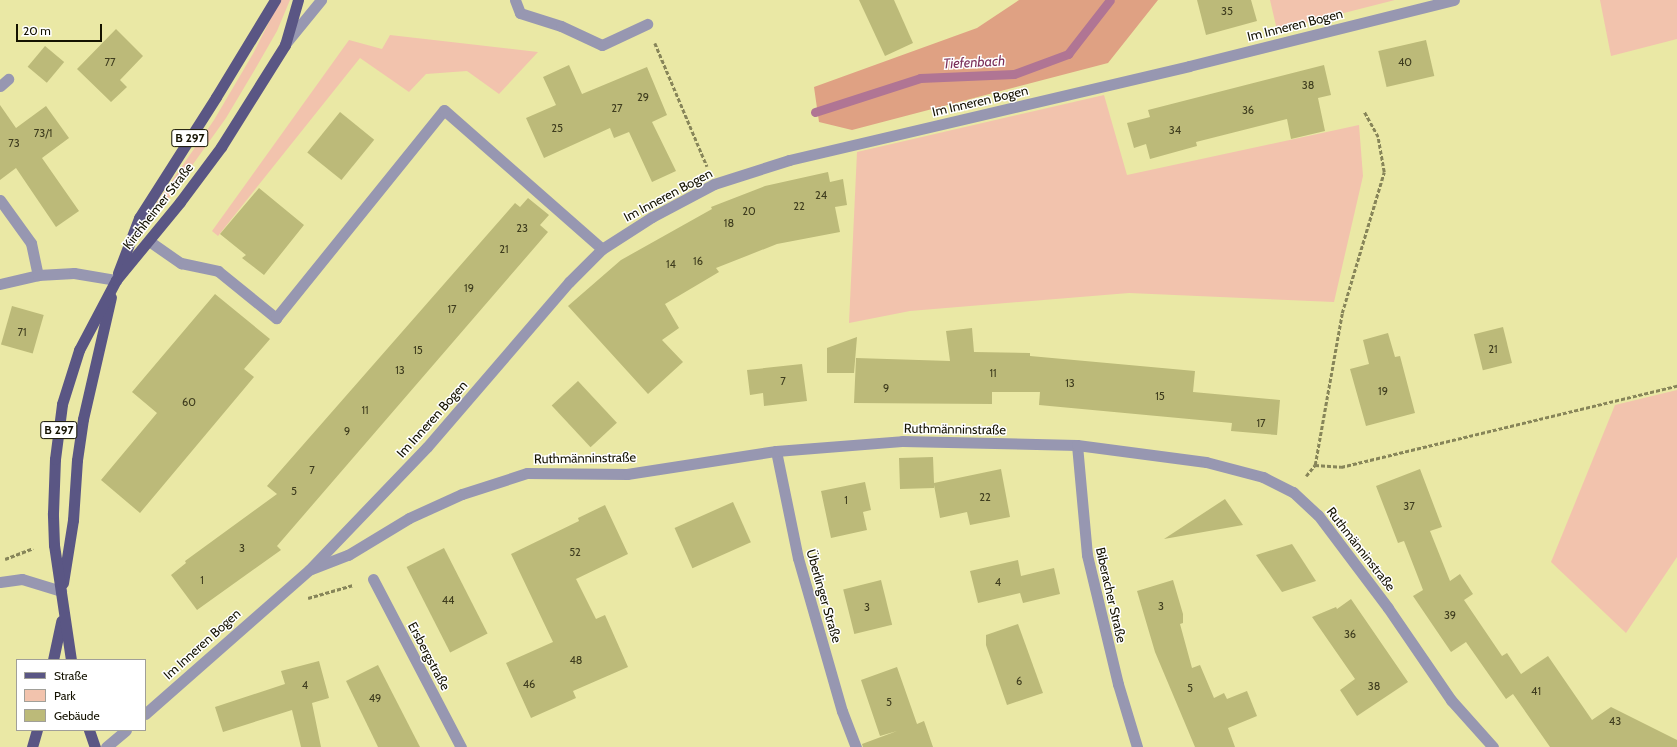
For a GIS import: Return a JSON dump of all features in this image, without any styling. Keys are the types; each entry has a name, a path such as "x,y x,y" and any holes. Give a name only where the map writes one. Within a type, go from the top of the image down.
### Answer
{"main road":[{"name":"Kirchheimer Straße","path":"61,592 73,520 77,460 83,419 116,280 139,218 216,97 275,0"},
{"name":"Kirchheimer Straße","path":"71,659 63,615 54,546 54,459 62,404 79,350 116,280 149,241 221,146 285,45 298,0"},
{"path":"53,659 63,615"},
{"path":"32,747 37,731"},
{"path":"89,731 95,747"}],"street":[{"path":"285,45 321,0"},
{"path":"515,0 520,14 561,26 602,45 647,24"},
{"name":"Im Inneren Bogen","path":"146,713 272,600 308,570 427,447 569,282 602,249 652,217 714,184 789,160 890,135 1121,83 1454,0"},
{"path":"149,241 181,263 218,271 276,318 444,110 602,249"},
{"path":"0,200 31,243 38,275"},
{"path":"0,284 38,275 74,274 116,280"},
{"name":"Ruthmänninstraße","path":"308,570 348,555 409,518 456,497 504,478 527,473 627,474 776,451 902,442 1077,445 1206,462 1263,477 1293,492 1318,515 1338,539 1450,700 1494,747"},
{"name":"Biberacher Straße","path":"1077,445 1087,555 1118,684 1137,747"},
{"name":"Überlinger Straße","path":"776,451 798,558 842,711 856,747"},
{"name":"Ersbergstraße","path":"373,578 461,747"},
{"path":"0,582 22,579 61,592"},
{"path":"106,747 125,731"}],"path":[{"path":"647,24 714,184"},
{"path":"1293,492 1315,465 1342,313 1384,172 1378,137 1364,112"},
{"path":"1315,465 1342,467 1677,386"},
{"path":"0,561 34,547"},
{"path":"272,600 311,598 373,578"}],"green space":[{"path":"280,0 290,0 277,31 254,71 226,118 141,237 137,233 142,224 214,120 254,52"},
{"path":"1270,0 1395,0 1277,30"},
{"path":"1600,0 1677,0 1677,39 1611,56"},
{"path":"390,35 538,52 499,94 467,71 426,74 409,92 360,58 218,236 212,231 349,40 382,49"},
{"path":"1104,95 1127,175 1359,125 1363,176 1334,302 1129,293 910,311 849,323 857,152"},
{"path":"1677,390 1677,557 1626,633 1551,562 1615,405"}],"shaded area":[{"path":"1019,0 1158,0 1108,63 852,130 819,122 814,87 977,28"}],"building":[{"path":"859,0 894,0 913,43 885,56"},
{"path":"1197,0 1251,0 1257,21 1206,35"},
{"path":"116,29 143,56 120,80 127,87 111,102 77,69"},
{"path":"1426,40 1434,76 1387,87 1378,51"},
{"path":"45,46 64,62 47,83 28,67"},
{"path":"569,65 582,94 647,67 667,115 652,122 676,171 652,182 629,132 614,138 610,128 544,158 526,118 556,105 543,77"},
{"path":"1324,65 1331,95 1318,98 1325,131 1291,139 1287,119 1196,142 1197,146 1150,159 1146,144 1134,148 1127,123 1150,117 1148,110"},
{"path":"0,105 16,128 46,106 69,138 42,158 79,211 56,227 16,168 0,180"},
{"path":"340,112 374,140 341,180 307,152"},
{"path":"828,172 830,182 843,179 847,205 835,207 840,232 777,244 716,268 719,272 665,304 679,328 662,340 683,362 648,394 568,306 621,260 712,209 711,207 765,186"},
{"path":"259,188 304,225 264,275 242,258 246,255 220,234"},
{"path":"528,198 549,215 540,225 548,232 277,546 281,550 197,610 171,575 186,563 185,561 277,494 267,486 515,203 520,207"},
{"path":"215,294 270,339 244,369 254,377 140,513 101,480 157,413 132,392"},
{"path":"12,306 44,315 33,354 1,344"},
{"path":"1503,327 1512,363 1483,370 1474,334"},
{"path":"972,328 974,352 1030,353 1030,356 1195,371 1193,392 1280,400 1277,435 1231,431 1232,423 1039,405 1040,392 992,392 992,404 854,403 856,358 950,361 946,331"},
{"path":"1388,333 1395,357 1400,356 1415,413 1366,426 1350,369 1369,364 1363,340"},
{"path":"857,337 854,373 827,373 827,348"},
{"path":"802,364 807,401 764,406 763,393 750,395 747,370"},
{"path":"578,381 617,423 591,447 552,406"},
{"path":"933,457 934,483 1001,469 1010,517 970,525 967,512 940,518 934,485 934,488 900,489 899,458"},
{"path":"1420,469 1442,527 1430,531 1450,581 1460,574 1473,594 1464,600 1502,656 1507,653 1521,674 1548,656 1592,720 1611,707 1677,740 1677,747 1550,747 1513,694 1506,699 1466,642 1451,652 1413,596 1423,590 1404,541 1398,543 1376,486"},
{"path":"865,482 871,510 863,512 867,530 831,538 821,491"},
{"path":"1225,499 1243,525 1164,539"},
{"path":"733,502 751,542 692,568 675,528"},
{"path":"605,505 628,554 576,579 596,619 605,615 628,667 573,691 576,698 531,718 506,663 553,642 511,554 579,521 578,518"},
{"path":"1292,544 1316,581 1282,592 1256,555"},
{"path":"444,548 488,634 450,653 407,567"},
{"path":"1018,560 1021,576 1054,568 1060,594 1023,603 1020,593 978,603 970,571"},
{"path":"881,580 892,625 854,634 843,589"},
{"path":"1173,580 1183,614 1183,623 1180,624 1192,668 1200,665 1214,698 1224,693 1227,699 1247,691 1257,716 1228,728 1235,747 1195,747 1155,652 1137,591"},
{"path":"1351,599 1408,682 1357,716 1340,690 1355,679 1312,617 1336,607 1337,609"},
{"path":"1018,624 1043,693 1007,705 986,645 986,635"},
{"path":"319,661 329,698 312,703 321,747 301,747 292,710 223,732 215,707 285,684 281,671"},
{"path":"378,665 420,747 378,747 346,681"},
{"path":"897,667 917,724 924,721 933,747 863,747 862,744 897,731 880,736 861,680"}],"waterway":[{"name":"Tiefenbach","path":"815,112 920,78 1014,74 1068,54 1110,0"}]}
